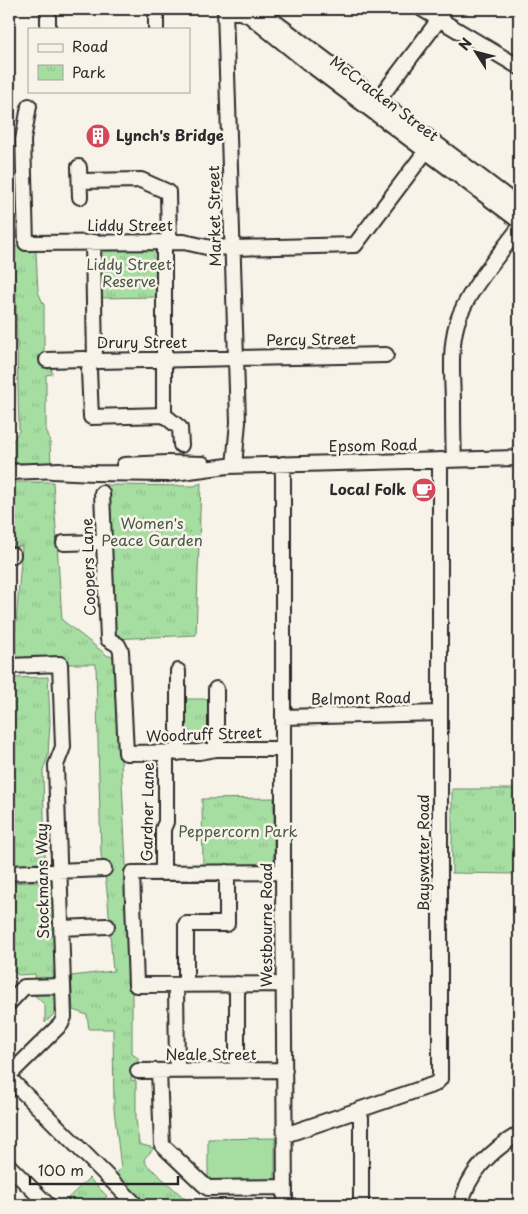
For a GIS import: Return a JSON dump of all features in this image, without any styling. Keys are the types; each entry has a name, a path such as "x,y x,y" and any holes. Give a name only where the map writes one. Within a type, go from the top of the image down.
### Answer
{"street":[{"path":"48,9 48,28"},
{"path":"156,9 156,28"},
{"name":"McCracken Street","path":"258,9 311,57"},
{"path":"422,9 442,14 519,67"},
{"name":"McCracken Street","path":"225,10 248,15 311,57 430,146 519,206"},
{"name":"Market Street","path":"225,10 238,422 236,466"},
{"path":"375,105 442,14"},
{"name":"Liddy Street","path":"29,106 23,140 26,243 187,242 211,248 355,245 430,146"},
{"name":"McCracken Street","path":"430,146 519,221"},
{"path":"79,166 80,197"},
{"path":"80,181 142,180 168,192 164,415"},
{"path":"454,460 452,363 457,324 465,305 519,228"},
{"path":"93,242 93,361 90,372 92,417 166,415 180,428 181,445"},
{"name":"Percy Street","path":"236,358 386,355"},
{"name":"Drury Street","path":"47,360 236,358"},
{"name":"Epsom Road","path":"9,472 52,471 166,474 236,466 519,458"},
{"name":"Bayswater Road","path":"285,1135 435,1084 440,1079 440,460"},
{"name":"Westbourne Road","path":"283,464 285,1205"},
{"name":"Coopers Lane","path":"102,493 108,640"},
{"path":"64,543 104,542"},
{"name":"Woodruff Street","path":"108,640 118,645 121,651 126,753 202,752 216,749 283,749"},
{"name":"Stockmans Way","path":"9,666 60,664 63,747 56,765 63,1022 9,1077"},
{"name":"Gardner Lane","path":"163,872 163,829 166,822 178,671"},
{"path":"216,688 216,749"},
{"name":"Belmont Road","path":"283,717 440,713"},
{"path":"9,874 104,869"},
{"path":"283,872 132,872 136,984 284,984"},
{"path":"177,1071 186,924 227,924 227,872"},
{"path":"61,928 107,926"},
{"path":"237,984 237,1070"},
{"path":"9,1003 24,988 63,986"},
{"name":"Neale Street","path":"138,1071 285,1070"},
{"path":"159,1071 162,1145 203,1184 208,1188 285,1188"},
{"path":"9,1077 136,1205"},
{"path":"358,1110 361,1118 361,1205"},
{"path":"461,1205 471,1180 486,1158 505,1142 519,1134"},
{"path":"9,1166 48,1205"}],"green space":[{"path":"22,246 36,252 38,292 44,305 44,352 51,354 52,374 46,375 46,429 50,441 51,465 9,462 9,447 19,431 15,266 9,267 9,247"},
{"name":"Liddy Street Reserve","path":"98,250 159,250 159,297 98,298"},
{"path":"10,482 53,482 62,620 108,656 116,656 132,990 132,1054 138,1058 138,1066 132,1068 131,1080 136,1081 136,1119 139,1144 154,1148 144,1159 146,1164 192,1205 140,1205 112,1178 121,1168 114,1109 113,1029 89,1029 87,1015 73,1010 71,976 113,971 108,898 101,855 96,664 65,664 64,658 16,660 15,636 22,546 13,547"},
{"name":"Women's Peace Garden","path":"201,483 196,635 113,639 105,485 194,486"},
{"path":"48,677 50,722 48,756 43,771 45,858 41,866 10,868 9,678"},
{"path":"182,699 211,699 212,745 183,745"},
{"path":"452,789 519,789 519,874 452,873"},
{"name":"Peppercorn Park","path":"274,798 274,865 203,866 202,799"},
{"path":"52,881 54,982 36,982 35,974 18,975 9,966 9,883"},
{"path":"53,990 54,1014 45,1023 45,1005 30,991"},
{"path":"275,1138 275,1185 208,1182 208,1139"},
{"path":"89,1178 107,1196 98,1205 67,1205 64,1202"}],"place":[{"name":"Lynch's Bridge","path":"98,136"},
{"name":"Local Folk","path":"424,490"}]}
